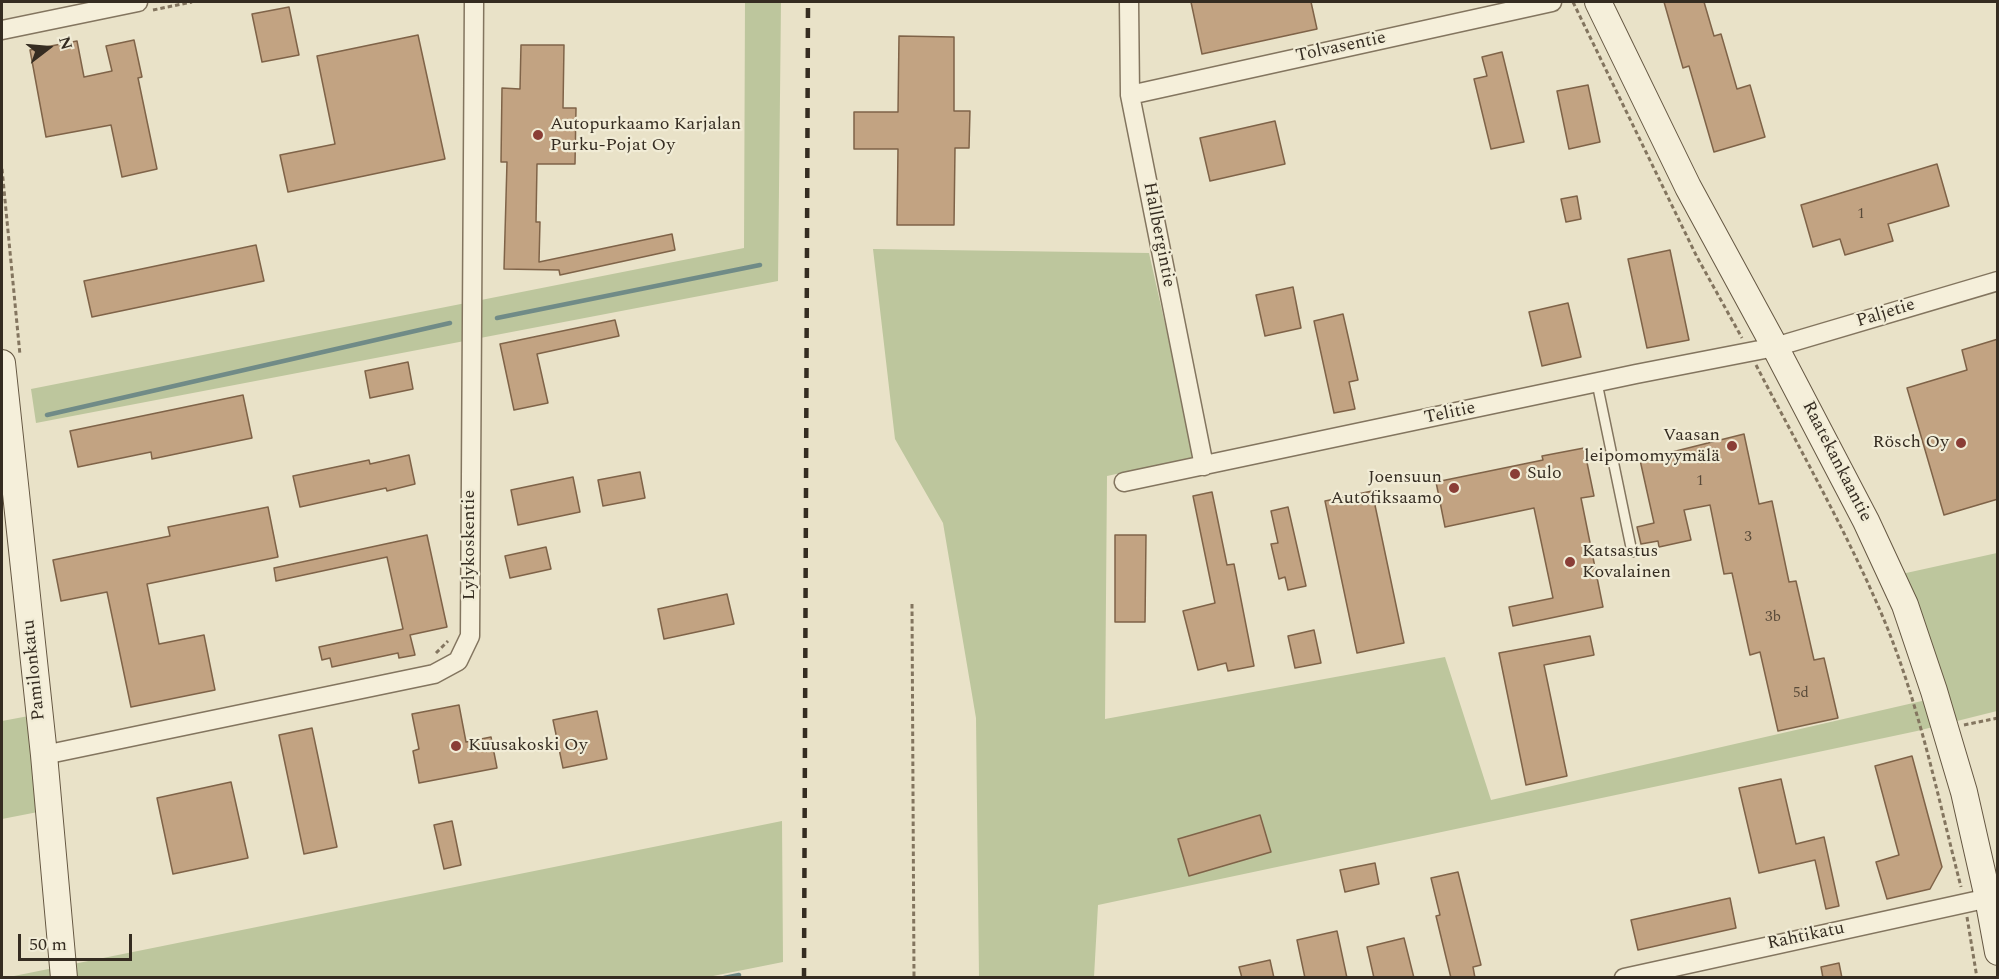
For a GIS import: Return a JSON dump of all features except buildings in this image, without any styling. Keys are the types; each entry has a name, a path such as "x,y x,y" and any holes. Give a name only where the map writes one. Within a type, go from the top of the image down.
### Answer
{"main road":[{"name":"Raatekankaantie","path":"1598,2 1688,187 1866,521 1905,605 1964,792 1983,899 1998,952"},
{"name":"Pamilonkatu","path":"2,363 44,755 64,978"}],"street":[{"path":"2,30 138,2"},
{"name":"Lylykoskentie","path":"44,755 434,674 458,661 470,636 474,2"},
{"name":"Hallbergintie","path":"1129,2 1130,95 1203,466"},
{"name":"Tolvasentie","path":"1130,95 1552,2"},
{"name":"Paljetie","path":"1775,347 1998,281"},
{"name":"Telitie","path":"1124,482 1597,382 1775,347"},
{"name":"Rahtikatu","path":"1624,978 1983,899"}],"lane":[{"path":"1597,382 1632,552"}],"path":[{"path":"1573,2 1696,257 1749,351 1880,609 1983,899 1977,978"},
{"path":"912,604 914,978"},
{"path":"435,654 451,639"},
{"path":"1958,726 1998,717"}],"green space":[{"path":"745,2 781,2 778,281 36,423 31,389 744,248"},
{"path":"873,249 1149,253 1195,457 1107,476 1105,719 1445,657 1491,800 1935,698 1897,575 1997,553 1997,711 1917,731 1098,905 1094,977 979,977 976,718 943,523 895,439"},
{"path":"34,715 43,811 2,819 2,721"},
{"path":"782,821 783,962 703,978 4,978"}],"waterway":[{"path":"497,318 760,265"},
{"path":"47,415 450,323"},
{"path":"724,978 739,975"}],"railway":[{"path":"804,978 808,2"}],"place":[{"name":"Autopurkaamo Karjalan Purku-Pojat Oy","path":"538,135"},
{"name":"Rösch Oy","path":"1961,443"},
{"name":"Vaasan leipomomyymälä","path":"1732,446"},
{"name":"Sulo","path":"1515,474"},
{"name":"Joensuun Autofiksaamo","path":"1454,488"},
{"name":"Katsastus Kovalainen","path":"1570,562"},
{"name":"Kuusakoski Oy","path":"456,746"}]}
